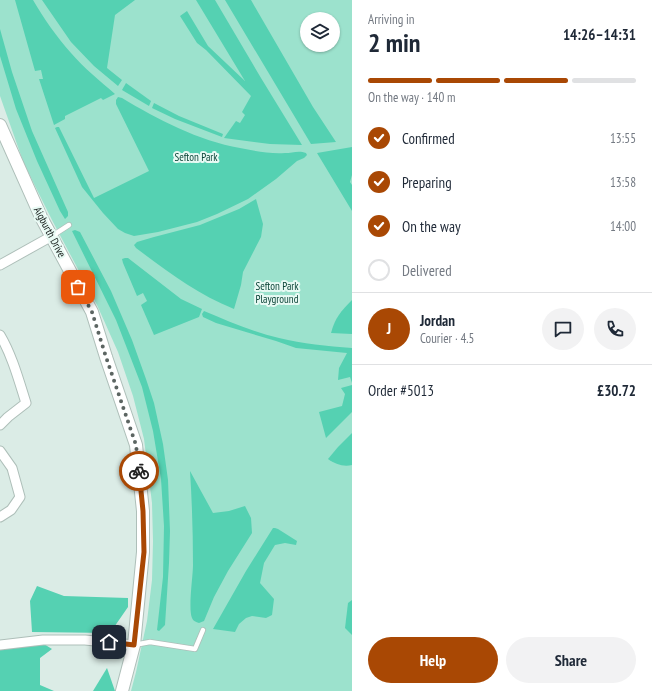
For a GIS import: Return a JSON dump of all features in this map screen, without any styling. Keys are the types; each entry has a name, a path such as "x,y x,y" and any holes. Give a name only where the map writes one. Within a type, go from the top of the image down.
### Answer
{"street":[{"name":"Aigburth Drive","path":"0,124 41,217 92,312 136,445 143,511 144,552 134,645 122,691"},
{"path":"0,265 52,236"},
{"path":"0,335 21,386 26,403 0,425"},
{"path":"0,451 12,468 20,497 10,510 0,518"},
{"path":"0,645 43,640 84,640 134,645"}],"lane":[{"path":"52,236 69,225"},
{"path":"134,645 150,642 195,649 203,630"}],"green space":[{"name":"Sefton Park","path":"0,0 352,0 352,691 131,691 147,621 152,580 152,503 144,439 133,396 118,352 97,305 24,164 0,96"},
{"path":"15,0 33,0 51,28 71,53 115,94 103,100 101,98 65,116 65,119 54,125 39,79 43,79 41,70 35,71"},
{"path":"42,0 135,0 115,15 107,68 122,80 118,86 94,66 71,42"},
{"path":"196,0 215,0 302,145 270,144 224,138 236,121 240,123 245,115 242,112 251,96 206,50 197,43 180,16 187,11 208,46 245,81"},
{"path":"225,0 251,0 313,107 336,142 311,144"},
{"path":"0,29 12,72 32,131 68,212 68,216 65,219 37,161 16,109 0,56"},
{"path":"126,83 151,101 149,106 122,90"},
{"path":"118,97 149,114 194,135 225,145 268,153 301,152 306,153 307,155 248,199 217,214 197,222 158,232 134,236 118,229 82,187 55,128 59,127 94,198 149,171 116,104"},
{"path":"154,103 179,116 223,134 222,137 175,119 152,108"},
{"path":"352,147 352,175 350,182 352,185 352,211 317,153"},
{"path":"256,199 263,224 261,237 243,272 234,309 208,297 183,282 134,245 137,242 200,225 239,209"},
{"path":"75,230 80,232 111,291 132,340 154,403 163,444 168,480 170,531 165,625 159,631 157,630 163,577 164,526 161,479 153,431 142,387 116,320 72,231"},
{"path":"128,258 181,299 202,309 199,317 154,335 141,305 147,301 143,293 137,296 123,263 122,259"},
{"path":"352,300 352,334 331,333 334,323 339,315"},
{"path":"204,311 269,336 324,346 352,348 352,383 350,377 338,380 339,368 347,353 296,348 216,323 203,317 202,314"},
{"path":"352,385 352,412 326,438 319,412 342,406 345,394 341,388"},
{"path":"352,433 352,465 339,465 328,459 338,447"},
{"path":"190,471 213,513 229,511 245,506 251,518 252,533 228,571 214,597 204,621 199,623 192,619 190,607 193,565"},
{"path":"273,528 278,529 297,541 296,545 285,543 275,545 264,563 260,583 274,599 272,615 266,618 252,616 246,618 239,624 235,632 213,629 246,571"},
{"path":"37,586 64,596 128,598 128,607 110,633 32,632 30,601"},
{"path":"352,600 352,635 345,628 348,603"},
{"path":"39,641 52,649 40,658 40,685 54,691 0,691 0,647"},
{"path":"107,668 115,691 93,691"}],"way so far":[{"path":"78,287 92,312 136,445 139,471"}],"route":[{"path":"109,642 134,645 144,552 143,511 139,471"}],"park label":[{"name":"Sefton Park Playground","path":"277,292"}]}
